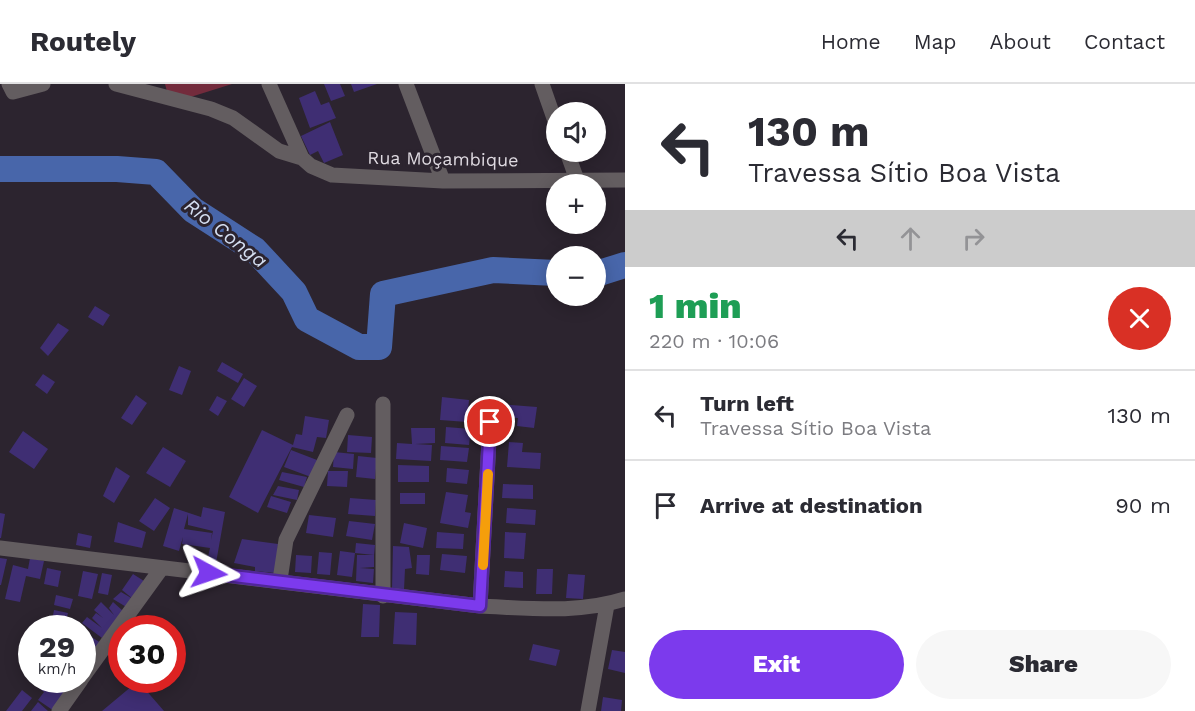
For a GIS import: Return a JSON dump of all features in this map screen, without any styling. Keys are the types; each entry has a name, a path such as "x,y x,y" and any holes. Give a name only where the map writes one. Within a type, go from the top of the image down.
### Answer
{"street":[{"path":"8,89 43,84"},
{"name":"Rua Moçambique","path":"116,84 211,109 233,118 279,150 302,158 311,166 332,175 442,181 546,180"},
{"path":"269,84 302,158"},
{"path":"406,84 442,181"},
{"path":"542,84 548,102"},
{"name":"Rua Moçambique","path":"606,180 625,180"},
{"path":"383,404 383,596"},
{"path":"280,580 282,554 289,532 347,415"},
{"path":"480,606 490,422"},
{"path":"0,548 280,580 383,596 480,606 561,610 608,604 625,599"},
{"path":"96,659 161,568"},
{"path":"588,711 608,604"},
{"path":"59,711 72,693"}],"shaded area":[{"path":"165,84 232,84 181,100 168,95"}],"building":[{"path":"324,84 340,84 345,96 331,101"},
{"path":"351,84 377,84 354,92"},
{"path":"315,91 321,105 329,102 336,118 310,128 299,98"},
{"path":"330,122 343,155 324,163 318,151 310,155 301,136"},
{"path":"95,306 110,315 103,326 88,317"},
{"path":"58,323 69,330 48,356 40,348"},
{"path":"222,362 243,374 238,383 217,371"},
{"path":"179,366 191,371 182,395 169,390"},
{"path":"43,374 55,382 47,394 35,385"},
{"path":"244,378 257,386 244,407 231,399"},
{"path":"136,395 147,403 132,425 121,418"},
{"path":"217,396 227,401 218,416 209,410"},
{"path":"442,397 469,400 467,422 440,420"},
{"path":"500,404 537,407 534,428 517,426 518,418 499,417"},
{"path":"305,416 329,420 326,438 317,437 313,452 292,447 258,513 229,497 262,430 293,445 296,434 302,435"},
{"path":"446,427 471,429 469,445 445,443"},
{"path":"411,428 435,428 435,443 415,444 432,445 431,461 396,459 397,443 412,444"},
{"path":"23,431 48,449 34,469 9,452"},
{"path":"348,435 372,437 371,453 347,452"},
{"path":"509,442 523,443 522,452 541,453 540,469 507,467"},
{"path":"441,446 469,448 467,462 440,460"},
{"path":"163,447 186,461 170,487 146,473"},
{"path":"291,450 317,460 311,477 284,467"},
{"path":"334,452 354,454 353,469 333,467"},
{"path":"358,456 377,458 375,479 356,477"},
{"path":"398,465 429,466 429,482 398,482"},
{"path":"116,467 130,476 114,503 103,496"},
{"path":"447,468 469,470 467,484 446,482"},
{"path":"328,471 348,471 347,487 327,486"},
{"path":"282,472 307,477 304,487 279,480"},
{"path":"503,484 533,485 533,499 502,498"},
{"path":"278,486 299,490 297,500 273,495"},
{"path":"446,492 468,495 465,512 471,513 468,528 440,523"},
{"path":"400,493 425,493 425,504 400,504"},
{"path":"271,496 291,502 287,513 267,507"},
{"path":"155,498 170,508 154,531 139,521"},
{"path":"350,498 376,500 375,516 348,514"},
{"path":"203,507 225,512 216,563 207,561 210,548 182,544 183,537 179,551 163,546 174,508 201,517","holes":["188,514 188,525 213,531 211,540 212,533 184,529"]},
{"path":"507,508 536,510 535,525 506,523"},
{"path":"0,513 5,514 1,538 0,538"},
{"path":"309,515 336,518 333,537 306,533"},
{"path":"349,521 375,524 372,540 346,536"},
{"path":"118,522 146,532 142,548 114,542"},
{"path":"404,523 427,528 423,548 400,543"},
{"path":"437,532 464,534 463,549 436,548"},
{"path":"505,532 526,533 524,559 504,558"},
{"path":"78,533 92,536 90,548 76,545"},
{"path":"242,539 278,544 275,573 255,571 255,567 234,563"},
{"path":"356,543 375,545 374,555 355,553"},
{"path":"393,546 409,547 412,568 405,569 404,590 392,589"},
{"path":"340,551 355,553 352,577 337,575"},
{"path":"319,552 332,553 330,575 317,574"},
{"path":"442,554 467,556 465,573 440,570"},
{"path":"296,555 312,556 311,573 295,572"},
{"path":"357,555 374,555 374,567 360,568 374,569 373,583 356,581"},
{"path":"417,555 430,555 429,575 416,574"},
{"path":"0,558 7,559 1,585 0,585"},
{"path":"30,558 44,561 40,579 26,576 20,602 5,599 13,565 28,569"},
{"path":"47,568 61,571 58,587 44,584"},
{"path":"537,569 553,569 552,594 536,594"},
{"path":"83,571 98,574 92,599 78,596"},
{"path":"505,571 523,572 523,588 504,587"},
{"path":"102,573 112,575 108,595 98,593"},
{"path":"133,574 144,581 133,599 122,590"},
{"path":"568,574 585,575 583,599 566,598"},
{"path":"121,592 133,599 128,608 113,599"},
{"path":"56,595 73,599 70,609 54,605"},
{"path":"101,602 114,615 108,615 108,630 102,638 96,634 96,624 102,628 96,622 94,615 96,613 103,618 94,610"},
{"path":"113,602 123,611 120,615 114,615 109,608"},
{"path":"363,604 380,605 379,637 361,637"},
{"path":"54,610 68,613 67,615 53,615"},
{"path":"395,612 417,613 416,645 393,644"},
{"path":"533,644 560,650 556,666 529,660"},
{"path":"612,650 625,652 625,673 608,669"},
{"path":"20,693 26,693 32,698 22,711 6,711"},
{"path":"43,693 67,693 54,711 38,700"},
{"path":"124,693 148,693 164,711 102,711"},
{"path":"603,697 622,700 621,711 601,711"},
{"path":"38,702 48,711 31,711"}],"waterway":[{"name":"Rio Conga","path":"0,169 117,169 156,172 193,210 255,250 294,292 307,319 359,347 379,347 383,294 493,270 546,273"},
{"name":"Rio Conga","path":"606,271 625,265"}],"slow traffic":[{"path":"483,565 488,474"}],"route":[{"path":"209,573 480,606 490,422"}]}
